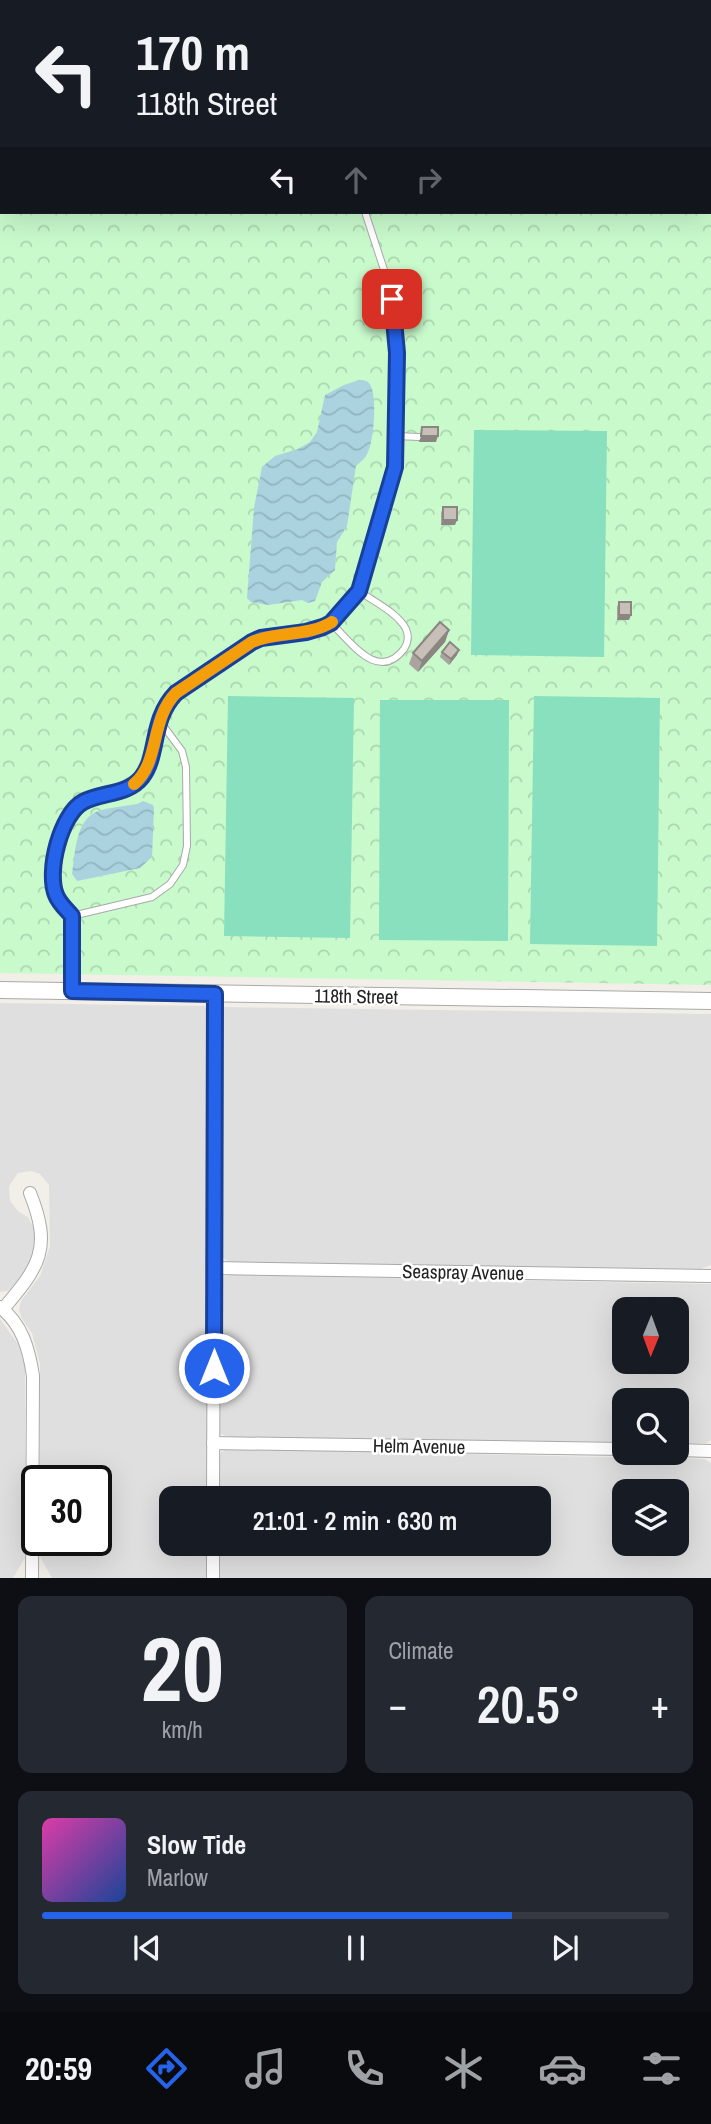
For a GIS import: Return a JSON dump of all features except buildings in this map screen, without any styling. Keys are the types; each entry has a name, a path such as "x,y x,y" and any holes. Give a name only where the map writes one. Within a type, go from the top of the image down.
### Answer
{"street":[{"name":"118th Street","path":"0,990 711,1002"},
{"path":"213,1486 215,994"},
{"path":"30,1193 41,1219 41,1245 36,1265 26,1283 2,1308 15,1322 23,1337 30,1354 33,1376 32,1578"},
{"name":"Seaspray Avenue","path":"214,1268 711,1276"},
{"name":"Helm Avenue","path":"213,1443 612,1449"},
{"path":"689,1450 711,1451"},
{"path":"213,1556 213,1578"}],"lane":[{"path":"72,991 72,916 56,894 53,875 56,851 67,820 80,803 125,789 141,778 148,763 159,720 167,703 176,693 252,642 261,638 306,632 331,623 359,591 395,471 396,436 397,353 394,312 390,288 366,214"},
{"path":"396,436 419,437"},
{"path":"331,623 366,657 378,662 391,662 406,647 408,636 404,626 359,591"},
{"path":"72,916 152,897 170,884 183,864 187,846 186,767 182,751 159,720"}],"shaded area":[{"path":"0,1003 205,1006 207,1486 159,1486 159,1556 207,1556 206,1578 52,1578 40,1556 112,1556 112,1465 40,1465 40,1364 32,1333 19,1310 21,1301 40,1276 50,1246 49,1185 40,1174 31,1171 18,1173 9,1186 10,1201 19,1212 28,1217 35,1230 34,1254 21,1279 8,1291 0,1292"},
{"path":"223,1007 711,1014 711,1265 701,1269 229,1262 221,1257"},
{"path":"232,1275 711,1284 711,1440 706,1443 689,1443 689,1388 612,1388 612,1442 230,1437 220,1434 221,1277"},
{"path":"0,1319 18,1344 25,1366 21,1556 25,1558 13,1578 0,1578"},
{"path":"226,1449 612,1457 612,1465 689,1465 689,1459 705,1459 711,1463 711,1578 219,1578 219,1556 551,1556 551,1486 219,1486 221,1452"}],"green space":[{"path":"0,214 711,214 711,985 0,973"},
{"path":"474,430 607,431 604,657 471,655"},
{"path":"228,696 354,698 350,938 224,936"},
{"path":"534,696 660,698 657,946 530,944"},
{"path":"380,700 509,700 508,941 379,940"}],"water":[{"path":"359,380 367,381 372,388 373,429 367,454 356,466 347,526 337,542 335,570 322,582 315,601 268,605 251,602 247,598 254,508 262,467 275,456 310,442 317,432 325,395"},
{"path":"143,801 153,805 154,809 152,857 140,868 77,881 72,874 75,849 83,824 98,811"}],"slow traffic":[{"path":"134,784 144,774 159,720 167,703 176,693 252,642 261,638 315,630 332,622"}],"route":[{"path":"214,1368 215,994 72,991 72,916 56,894 53,884 56,851 67,820 80,803 125,789 141,778 148,763 159,720 167,703 176,693 252,642 261,638 306,632 331,623 359,591 395,471 397,353 392,299"}]}
